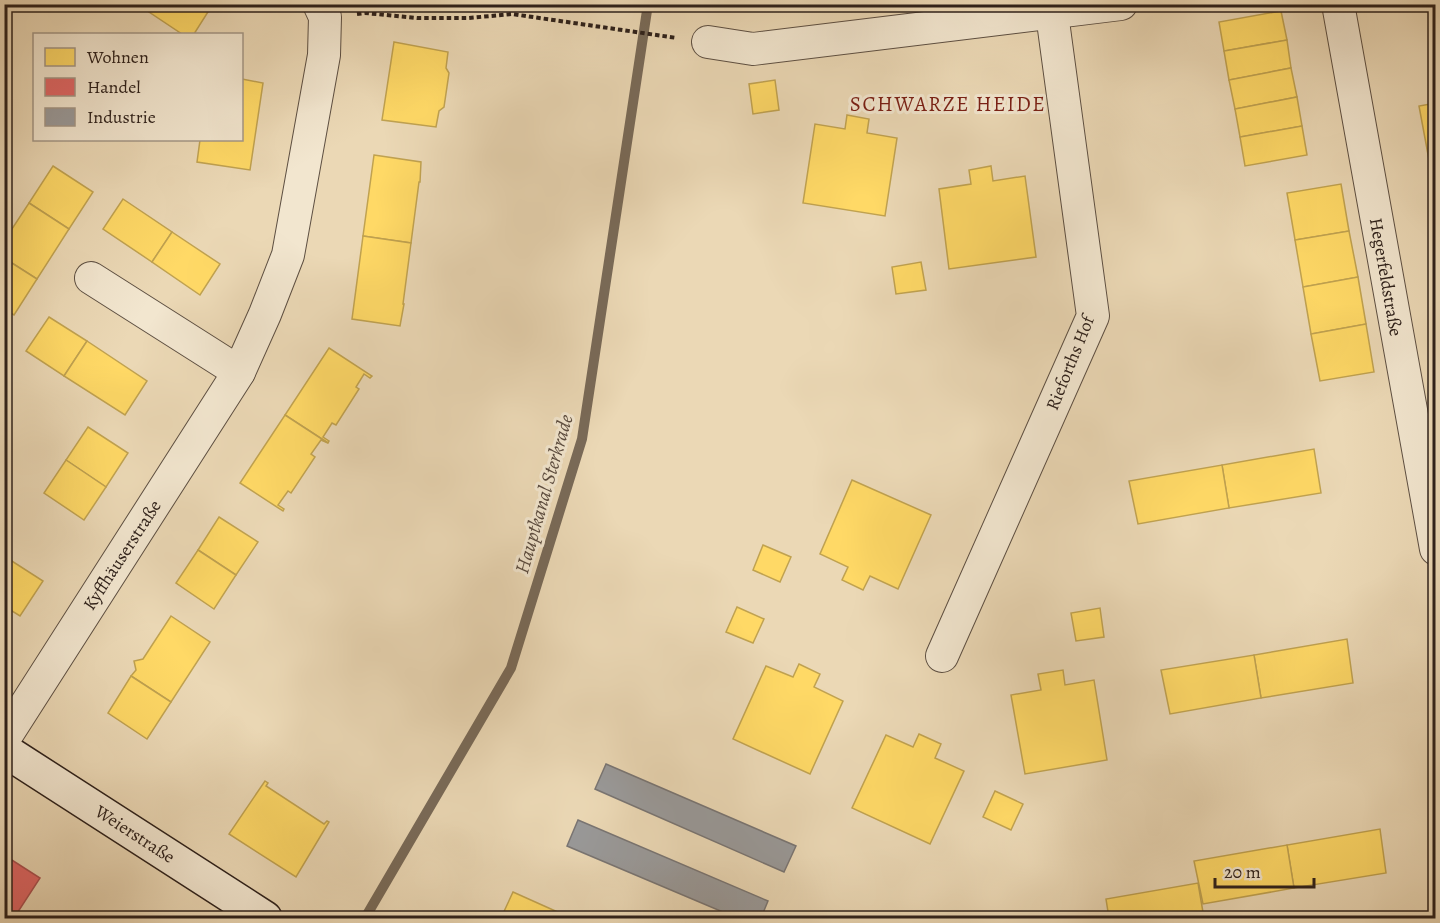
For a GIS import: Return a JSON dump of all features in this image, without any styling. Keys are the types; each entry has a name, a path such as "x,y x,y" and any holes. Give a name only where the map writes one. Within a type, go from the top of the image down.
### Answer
{"street":[{"path":"708,42 753,49 1121,4"},
{"name":"Hegerfeldstraße","path":"1338,4 1436,549"},
{"name":"Kyffhäuserstraße","path":"4,739 239,372 265,314 288,255 324,55 322,11"},
{"name":"Rieforths Hof","path":"942,656 1093,316 1052,14"},
{"path":"91,278 239,372"},
{"name":"Weierstraße","path":"4,750 265,918"}],"path":[{"path":"322,11 417,18 469,18 512,14 708,42"}],"building: Wohnen":[{"path":"137,4 213,4 195,33 180,33"},
{"path":"1281,11 1287,40 1224,51 1219,22"},
{"path":"1287,40 1291,68 1229,80 1224,51"},
{"path":"394,42 448,52 446,68 449,73 444,107 439,111 436,127 382,120"},
{"path":"1291,68 1297,97 1235,109 1229,80"},
{"path":"243,79 263,83 250,170 197,162 200,141 243,141"},
{"path":"775,80 779,110 753,114 749,84"},
{"path":"1297,97 1302,126 1240,137 1235,109"},
{"path":"1436,103 1436,175 1432,176 1419,106"},
{"path":"847,115 869,119 867,133 897,138 885,216 803,203 815,124 845,129"},
{"path":"1302,126 1307,155 1245,166 1240,137"},
{"path":"374,155 421,162 411,243 363,236"},
{"path":"53,166 93,192 69,229 29,203"},
{"path":"991,166 993,181 1025,176 1036,257 949,269 939,189 971,184 969,170"},
{"path":"1341,184 1349,231 1295,240 1287,193"},
{"path":"123,199 172,232 152,262 103,229"},
{"path":"29,203 69,229 37,279 4,258 4,241"},
{"path":"1349,231 1358,277 1303,287 1295,240"},
{"path":"172,232 220,264 200,295 152,262"},
{"path":"363,236 411,243 400,326 352,319"},
{"path":"4,258 37,279 14,315 4,309"},
{"path":"921,262 926,290 896,294 892,267"},
{"path":"1358,277 1366,324 1311,334 1303,287"},
{"path":"49,317 87,341 64,376 26,351"},
{"path":"1366,324 1374,372 1320,381 1311,334"},
{"path":"87,341 147,381 125,415 64,376"},
{"path":"329,348 372,376 370,378 364,374 356,387 359,389 336,425 332,423 323,437 329,441 328,443 285,415"},
{"path":"285,415 328,443 321,440 311,454 315,457 291,493 288,491 278,505 284,509 283,511 240,483"},
{"path":"88,427 128,453 106,487 66,460"},
{"path":"1314,449 1321,493 1229,508 1222,465"},
{"path":"66,460 106,487 84,520 44,493"},
{"path":"1222,465 1229,508 1138,524 1129,481"},
{"path":"852,480 931,515 898,589 870,576 863,590 842,580 848,567 820,554"},
{"path":"219,517 258,542 236,575 198,550"},
{"path":"763,545 791,557 780,582 753,570"},
{"path":"198,550 236,575 214,609 176,583"},
{"path":"4,556 43,581 20,616 4,606"},
{"path":"737,607 764,619 753,643 726,632"},
{"path":"1100,608 1104,637 1076,641 1071,613"},
{"path":"171,616 210,642 171,702 131,676 136,670 134,661 143,659"},
{"path":"1347,639 1353,683 1261,698 1254,655"},
{"path":"1254,655 1261,698 1170,714 1161,670"},
{"path":"799,664 820,674 814,687 843,701 810,774 733,739 766,666 793,677"},
{"path":"1063,670 1065,685 1094,680 1107,760 1025,774 1011,695 1041,690 1038,674"},
{"path":"131,676 171,702 147,739 108,713"},
{"path":"919,734 941,744 935,758 964,771 930,844 852,808 886,735 913,747"},
{"path":"265,781 268,783 266,786 324,824 329,822 296,877 229,834"},
{"path":"995,791 1023,804 1011,830 983,817"},
{"path":"1380,829 1386,873 1294,888 1287,845"},
{"path":"1287,845 1294,888 1203,904 1194,861"},
{"path":"1198,883 1204,918 1109,918 1106,899"},
{"path":"513,892 571,918 501,918"}],"building: Handel":[{"path":"4,855 40,878 14,918 4,918"}],"building: Industrie":[{"path":"606,764 796,846 784,872 595,789"},
{"path":"578,820 768,901 761,918 737,918 567,846"}],"waterway":[{"name":"Hauptkanal Sterkrade","path":"365,918 511,668 582,439 648,4"}],"district":[{"name":"SCHWARZE HEIDE","path":"948,104"}]}
